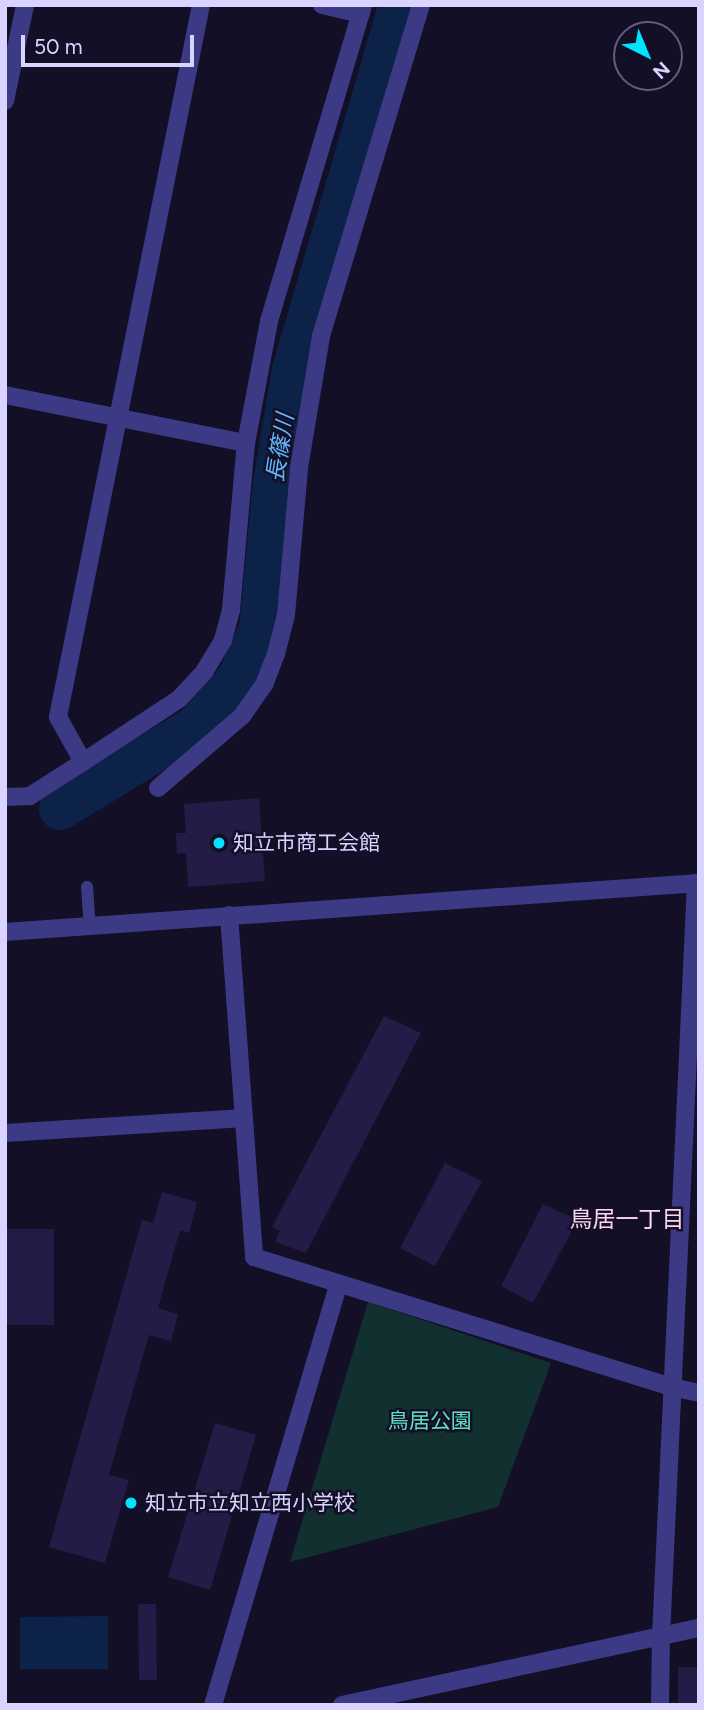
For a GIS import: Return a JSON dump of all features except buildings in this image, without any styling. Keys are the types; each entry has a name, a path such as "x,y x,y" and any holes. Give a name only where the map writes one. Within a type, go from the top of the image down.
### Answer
{"street":[{"path":"5,101 25,5"},
{"path":"83,761 58,718 201,5"},
{"path":"5,797 30,796 179,699 204,672 223,640 231,610 246,443 269,321 362,10 322,5"},
{"path":"158,788 242,716 264,685 276,654 286,615 301,458 318,348 421,5"},
{"path":"5,395 246,443"},
{"path":"5,932 697,883 694,1012 671,1387 660,1705"},
{"path":"229,915 241,1118 254,1257 671,1387 699,1393"},
{"path":"5,1133 241,1118"},
{"path":"213,1705 339,1283"},
{"path":"341,1705 699,1628"}],"lane":[{"path":"87,887 90,926"}],"green space":[{"name":"鳥居公園","path":"368,1302 551,1363 498,1507 290,1562"}],"water":[{"path":"108,1616 108,1669 20,1669 20,1617"}],"waterway":[{"name":"長篠川","path":"60,809 195,727 238,679 260,629 274,482 293,370 400,5"}],"place":[{"name":"知立市商工会館","path":"219,843"},
{"name":"知立市立知立西小学校","path":"131,1503"}],"district":[{"name":"鳥居一丁目","path":"627,1219"}]}
